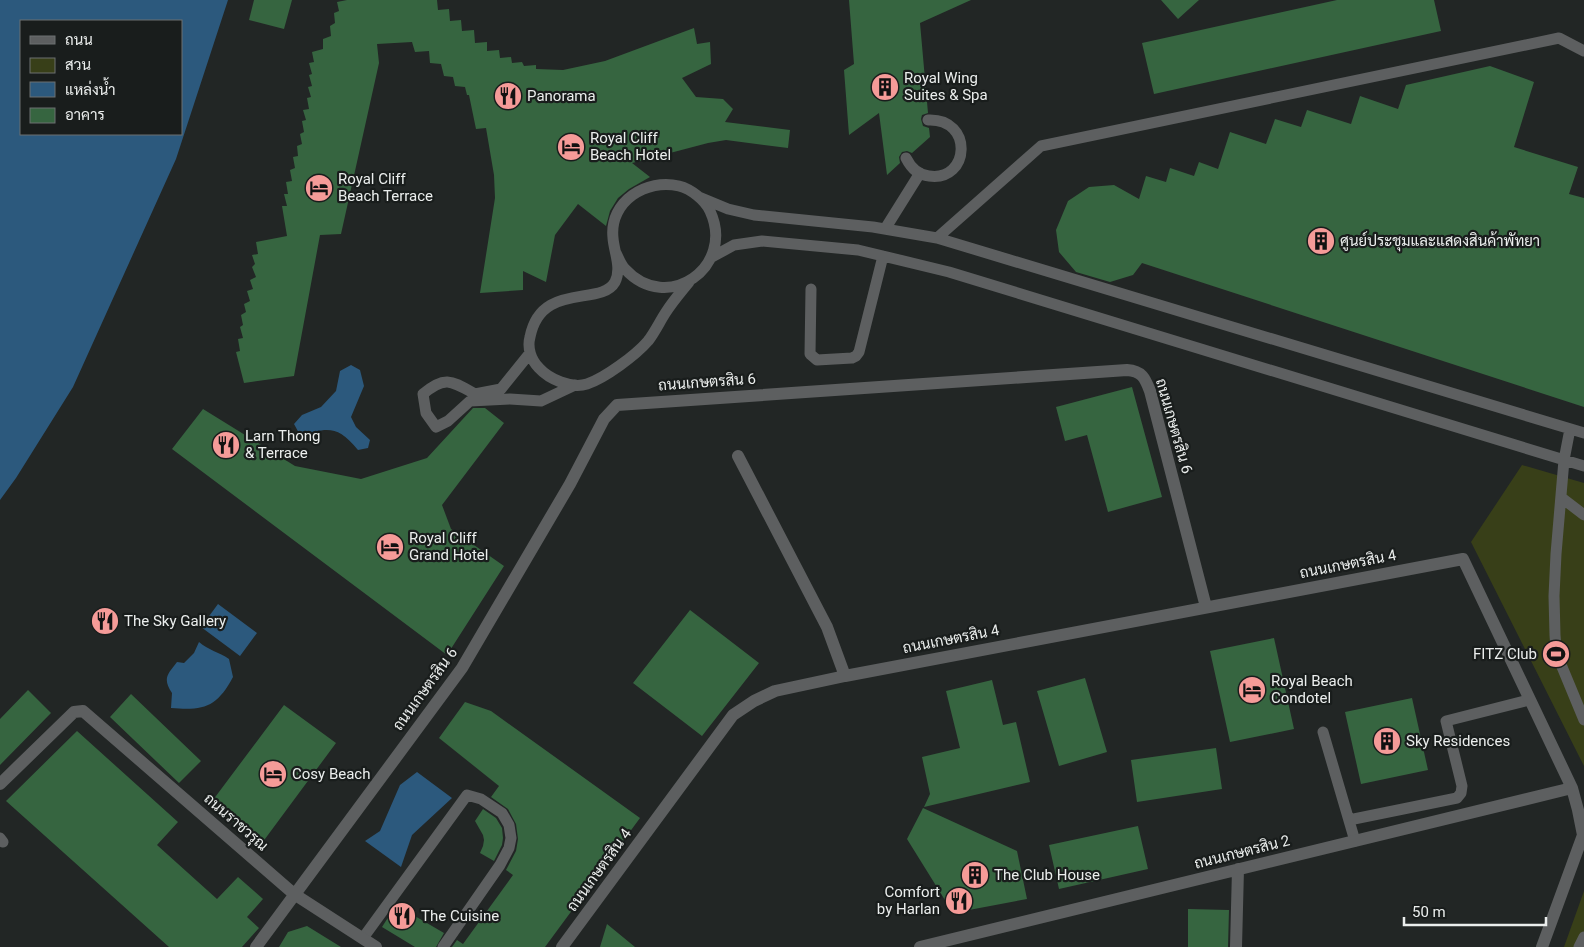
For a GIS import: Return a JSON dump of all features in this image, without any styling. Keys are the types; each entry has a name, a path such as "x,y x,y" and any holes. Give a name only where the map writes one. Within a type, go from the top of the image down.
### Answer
{"street":[{"name":"ถนนเกษตรสิน 6","path":"294,894 462,668 570,484 604,419 617,405 1127,370 1136,371 1145,380 1150,391 1206,608"},
{"path":"738,456 827,627 844,676"},
{"name":"ถนนเกษตรสิน 4","path":"562,947 733,715 754,701 775,691 844,676 1463,559 1528,700"},
{"path":"1528,700 1572,788 1583,835 1542,947"},
{"name":"ถนนราชวรุณ","path":"0,784 74,712 83,711 294,894 376,947"},
{"name":"ถนนเกษตรสิน 2","path":"920,947 1572,788"},
{"path":"1236,947 1238,869"},
{"path":"256,947 294,894"}],"lane":[{"path":"937,238 1041,146 1559,38 1584,51"},
{"path":"906,158 909,165 920,173 934,177 944,175 952,170 958,162 962,153 961,143 952,127 944,122 928,120"},
{"path":"885,229 920,173"},
{"path":"575,386 548,376 537,367 530,353 529,342 532,325 541,311 553,304 569,298 607,290 615,283 618,270 612,236 615,219 624,203 637,191 652,185 669,184 685,188 699,197 728,209 754,215 885,229 937,238 1584,433"},
{"path":"530,353 501,389 475,394 453,382 434,384 422,394 426,412 436,427 448,421 470,401 510,399 541,401 575,386 586,384 623,363 648,340 666,311 689,282 703,271 712,257 717,241 716,225 710,209 699,197"},
{"path":"712,257 734,245 762,241 858,250 949,272 1584,466"},
{"path":"616,253 625,269 638,280 663,287 672,287 689,282"},
{"path":"811,289 810,354 817,360 852,358 859,352 883,256"},
{"path":"1570,429 1564,460 1554,596 1556,648 1584,720"},
{"path":"1562,498 1584,515"},
{"path":"1349,820 1456,798 1461,793 1462,786 1446,721 1528,700"},
{"path":"1323,732 1355,841"},
{"path":"363,938 467,795 473,796 502,813 509,824 511,838 509,848 500,865 443,947"},
{"path":"1579,947 1584,937"}],"green space":[{"name":"FITZ Club","path":"1522,465 1584,483 1584,766 1471,542"},
{"path":"1584,891 1584,947 1564,947"}],"water":[{"path":"0,0 228,0 176,159 73,387 16,478 0,500"},
{"path":"351,365 360,370 364,386 351,417 356,427 370,440 368,448 358,450 344,436 332,430 300,435 294,424 302,415 321,407 336,391 340,371"},
{"path":"218,604 257,633 240,656 201,627"},
{"path":"199,642 229,659 233,677 221,695 208,705 192,709 171,708 172,693 167,684 167,676 177,662 184,663 194,653"},
{"path":"417,772 452,798 412,835 401,867 365,841 380,831 400,785"}],"building":[{"path":"254,0 292,0 284,29 249,20"},
{"path":"347,0 437,0 438,10 449,9 450,21 461,20 462,31 474,30 475,43 487,42 487,51 499,50 500,58 511,57 512,63 522,62 524,66 536,65 536,69 563,70 605,61 694,28 697,44 710,42 711,64 682,78 696,97 723,99 733,109 725,122 790,130 788,148 726,140 632,163 650,177 618,198 610,211 606,226 578,204 555,235 546,282 523,271 523,290 480,293 495,198 494,175 486,128 476,129 469,95 467,95 465,87 455,86 453,77 444,76 441,64 430,63 429,51 415,52 412,42 377,44 379,63 341,234 320,235 294,376 244,383 236,352 240,351 238,339 243,338 240,327 243,325 241,315 246,312 244,304 250,301 247,291 253,289 250,280 256,277 252,267 255,264 252,255 258,254 256,242 287,236 282,206 287,206 284,194 288,194 286,182 292,181 290,170 295,168 293,157 298,156 297,146 302,144 300,134 304,132 302,121 306,120 303,110 309,109 307,98 311,97 308,87 312,86 309,75 312,74 309,63 314,62 312,52 323,49 323,39 331,36 330,26 335,23 334,13 339,11 337,2"},
{"name":"Royal Wing Suites & Spa","path":"849,0 971,0 920,23 928,113 922,115 921,119 923,126 929,128 930,137 912,153 902,152 899,157 900,163 887,175 879,113 849,135 844,70 854,64"},
{"path":"1161,0 1199,0 1178,19"},
{"path":"1337,0 1434,0 1441,31 1154,94 1142,43"},
{"name":"ศูนย์ประชุมและแสดงสินค้าพัทยา","path":"1490,66 1534,82 1514,147 1578,167 1569,194 1584,198 1584,407 1142,263 1133,275 1110,282 1076,272 1059,252 1056,230 1068,201 1089,187 1114,185 1139,199 1146,176 1166,182 1170,168 1194,176 1199,162 1218,169 1230,132 1266,144 1275,119 1301,127 1307,110 1351,124 1360,96 1398,109 1406,85"},
{"path":"1132,387 1162,497 1108,512 1087,435 1065,441 1056,407"},
{"name":"Royal Cliff Grand Hotel","path":"473,408 485,408 504,423 442,505 451,529 504,566 447,655 172,449 203,409 295,466 361,479 427,458"},
{"path":"690,610 759,663 702,736 633,683"},
{"name":"Royal Beach Condotel","path":"1274,638 1294,729 1230,742 1210,651"},
{"path":"1085,678 1107,752 1059,766 1037,691"},
{"path":"992,680 1003,725 1016,722 1030,782 924,807 930,794 922,757 960,748 946,691"},
{"path":"28,690 51,713 0,765 0,719"},
{"path":"131,694 201,761 179,783 110,717"},
{"name":"Sky Residences","path":"1412,698 1428,770 1361,784 1345,712"},
{"path":"465,702 491,711 640,818 545,947 452,947 457,940 463,944 513,875 506,870 516,851 518,839 516,824 508,809 491,797 499,786 439,738"},
{"name":"Cosy Beach","path":"284,705 336,743 262,843 210,804"},
{"path":"77,731 178,822 157,845 217,899 238,877 263,899 247,917 259,928 242,947 169,947 6,801"},
{"path":"1216,748 1222,789 1137,802 1131,760"},
{"name":"The Club House","path":"923,808 1017,851 1027,899 953,913 907,839"},
{"path":"483,809 496,818 502,828 502,845 494,861 480,853 484,840 475,821"},
{"path":"1138,826 1148,869 1059,889 1049,845"},
{"name":"The Cuisine","path":"396,905 444,933 436,947 415,947 382,927"},
{"path":"1188,909 1229,910 1228,947 1188,947"},
{"path":"607,924 635,947 600,947"},
{"path":"307,926 341,947 279,947 288,932"}],"place":[{"name":"Royal Wing Suites & Spa","path":"885,87"},
{"name":"Panorama","path":"508,96"},
{"name":"Royal Cliff Beach Hotel","path":"571,147"},
{"name":"Royal Cliff Beach Terrace","path":"319,188"},
{"name":"ศูนย์ประชุมและแสดงสินค้าพัทยา","path":"1321,241"},
{"name":"Larn Thong & Terrace","path":"226,445"},
{"name":"Royal Cliff Grand Hotel","path":"390,547"},
{"name":"The Sky Gallery","path":"105,621"},
{"name":"FITZ Club","path":"1556,654"},
{"name":"Royal Beach Condotel","path":"1252,690"},
{"name":"Sky Residences","path":"1387,741"},
{"name":"Cosy Beach","path":"273,774"},
{"name":"The Club House","path":"975,875"},
{"name":"Comfort by Harlan","path":"959,901"},
{"name":"The Cuisine","path":"402,916"}]}
